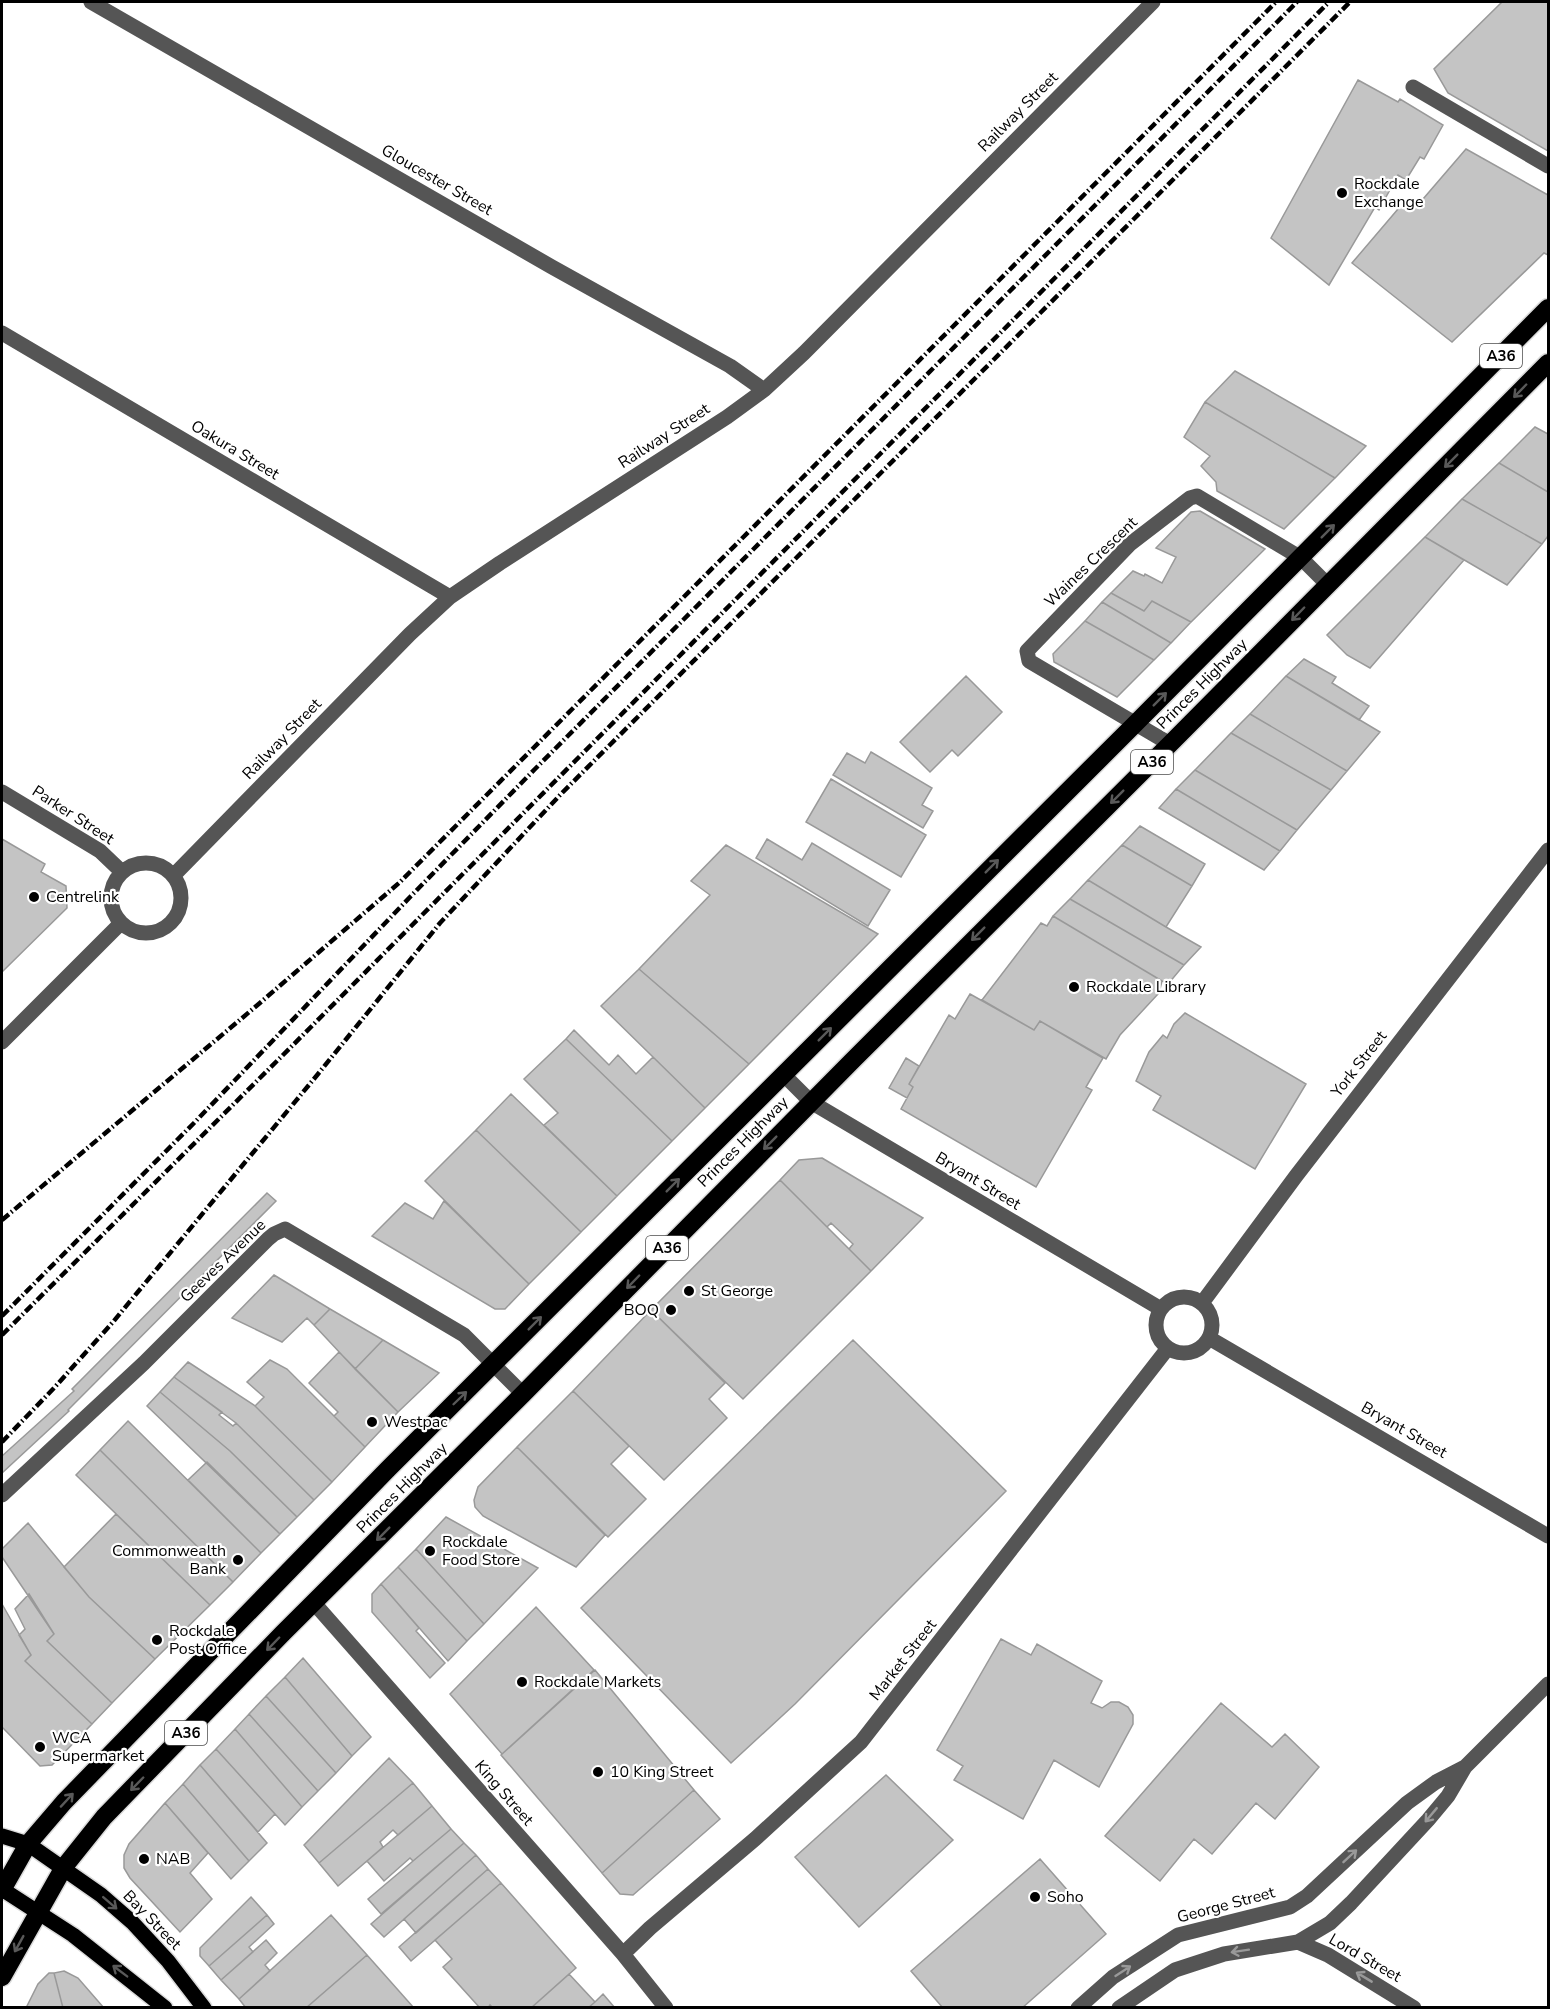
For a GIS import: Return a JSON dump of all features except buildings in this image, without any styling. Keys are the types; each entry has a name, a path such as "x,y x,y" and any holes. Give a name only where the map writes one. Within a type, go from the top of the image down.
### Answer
{"highway":[{"name":"Princes Highway","path":"2,1889 28,1844 64,1802 388,1469 1301,558 1548,308"},
{"name":"Princes Highway","path":"2,1977 64,1867 104,1817 811,1102 1548,363"}],"main road":[{"name":"Bay Street","path":"2,1836 28,1844 101,1895 132,1922 168,1961 204,2007"},
{"path":"2,1889 38,1911 117,1968 165,2007"}],"street":[{"name":"Gloucester Street","path":"91,2 552,267 730,366 764,390"},
{"name":"Railway Street","path":"174,875 410,634 450,597 727,417 764,390 804,353 1153,2"},
{"path":"1413,87 1548,166"},
{"name":"Oakura Street","path":"2,333 450,597"},
{"name":"Waines Crescent","path":"1170,744 1029,660 1027,651 1130,544 1190,498 1197,496 1301,558 1327,584"},
{"name":"Parker Street","path":"2,792 100,851 122,872"},
{"name":"York Street","path":"1202,1303 1296,1176 1548,850"},
{"path":"154,863 174,875 180,886 182,897 175,920 166,928 143,933 131,930 121,923 114,914 111,892 122,872 131,866 154,863"},
{"path":"2,1042 121,923"},
{"name":"Bryant Street","path":"784,1075 811,1102 1161,1309"},
{"name":"Geeves Avenue","path":"2,1495 135,1371 268,1239 279,1231 285,1230 296,1235 464,1335 523,1394"},
{"path":"1185,1296 1194,1298 1202,1303 1212,1319 1209,1338 1196,1350 1177,1352 1168,1348 1158,1334 1157,1317 1161,1309 1175,1298 1185,1296"},
{"name":"Bryant Street","path":"1209,1338 1548,1536"},
{"name":"Market Street","path":"623,1954 650,1928 755,1839 861,1742 1168,1348"},
{"name":"King Street","path":"314,1603 623,1954 666,2007"},
{"name":"George Street","path":"1128,2005 1175,1970 1224,1954 1298,1942 1330,1923 1352,1903 1448,1796 1465,1767 1548,1684"},
{"name":"George Street","path":"1078,2007 1113,1977 1178,1935 1218,1927 1290,1907 1307,1896 1407,1803 1436,1782 1465,1767"},
{"name":"Lord Street","path":"1298,1942 1328,1955 1414,2007"}],"railway":[{"path":"2,1220 399,883 1276,2"},
{"path":"2,1316 194,1123 535,769 1297,2"},
{"path":"2,1335 1329,2"},
{"path":"2,1442 113,1322 440,923 561,794 1350,2"}],"place":[{"name":"Rockdale Exchange","path":"1342,193"},
{"name":"Centrelink","path":"34,897"},
{"name":"Rockdale Library","path":"1074,987"},
{"name":"St George","path":"689,1291"},
{"name":"BOQ","path":"671,1310"},
{"name":"Westpac","path":"372,1422"},
{"name":"Rockdale Food Store","path":"430,1551"},
{"name":"Commonwealth Bank","path":"238,1560"},
{"name":"Rockdale Post Office","path":"157,1640"},
{"name":"Rockdale Markets","path":"522,1682"},
{"name":"WCA Supermarket","path":"40,1747"},
{"name":"10 King Street","path":"598,1772"},
{"name":"NAB","path":"144,1859"},
{"name":"Soho","path":"1035,1897"}]}
